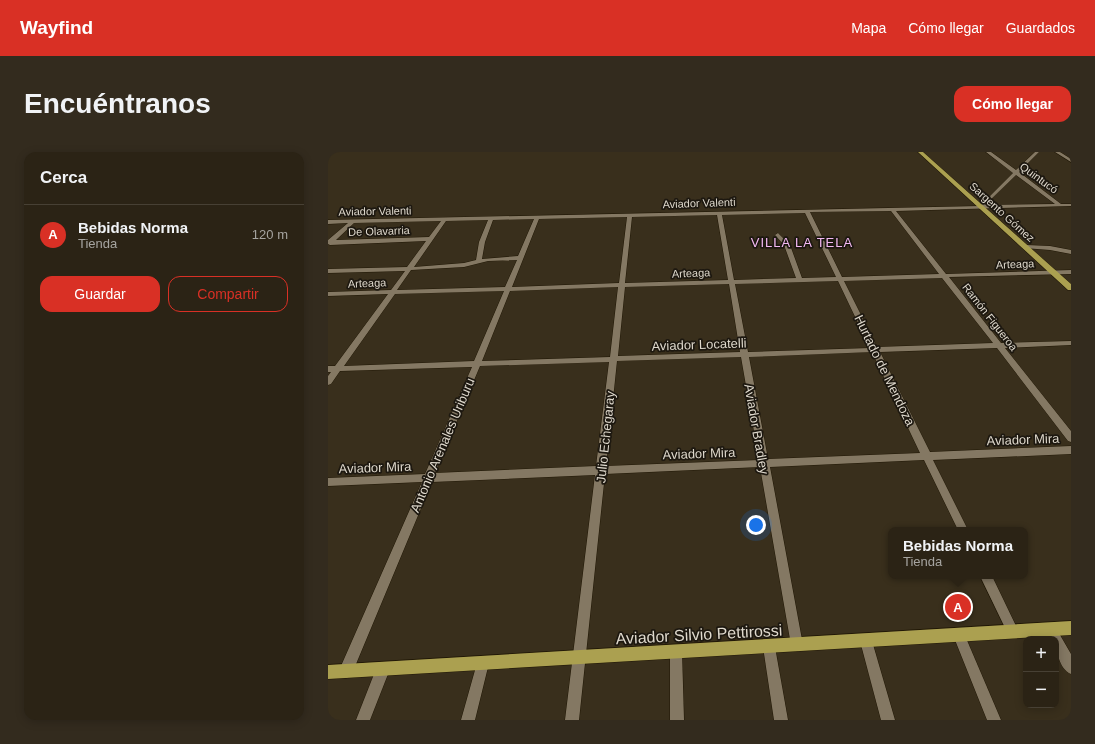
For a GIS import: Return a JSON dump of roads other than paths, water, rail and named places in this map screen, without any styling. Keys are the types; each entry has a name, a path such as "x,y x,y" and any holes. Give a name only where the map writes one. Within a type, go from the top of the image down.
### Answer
{"main road":[{"name":"Sargento Gómez","path":"920,152 1071,288"},
{"name":"Aviador Silvio Pettirossi","path":"328,672 1013,632 1054,636 1071,628"}],"street":[{"name":"Quintucó","path":"988,152 1060,205"},
{"path":"981,207 1037,152"},
{"path":"1056,152 1071,161"},
{"path":"1065,157 1071,157"},
{"name":"Aviador Valenti","path":"328,222 1071,205"},
{"name":"Ramón Figueroa","path":"892,209 1071,438"},
{"name":"Hurtado de Mendoza","path":"807,211 962,527"},
{"name":"Aviador Bradley","path":"718,213 796,645"},
{"name":"Julio Echegaray","path":"572,720 630,215"},
{"path":"479,262 480,247 491,218"},
{"name":"Antonio Arenales Uriburu","path":"346,671 427,478 477,364 537,218"},
{"path":"328,382 445,220"},
{"path":"329,243 352,222"},
{"path":"778,235 787,245 800,280"},
{"name":"De Olavarria","path":"329,243 431,239"},
{"name":"Arteaga","path":"1026,247 1050,248 1071,252"},
{"path":"328,271 464,266 488,260 521,258"},
{"name":"Arteaga","path":"328,294 1071,272"},
{"name":"Aviador Locatelli","path":"328,369 1071,343"},
{"name":"Aviador Mira","path":"328,482 1071,450"},
{"path":"987,579 1013,632"},
{"path":"959,635 994,720"},
{"path":"866,641 888,720"},
{"path":"1059,645 1071,667"},
{"path":"769,647 781,720"},
{"path":"676,652 677,720"},
{"path":"468,720 482,663"},
{"path":"363,720 382,669"}],"place":[{"name":"Bebidas Norma","path":"958,607"}],"district":[{"name":"VILLA LA TELA","path":"802,242"}]}
